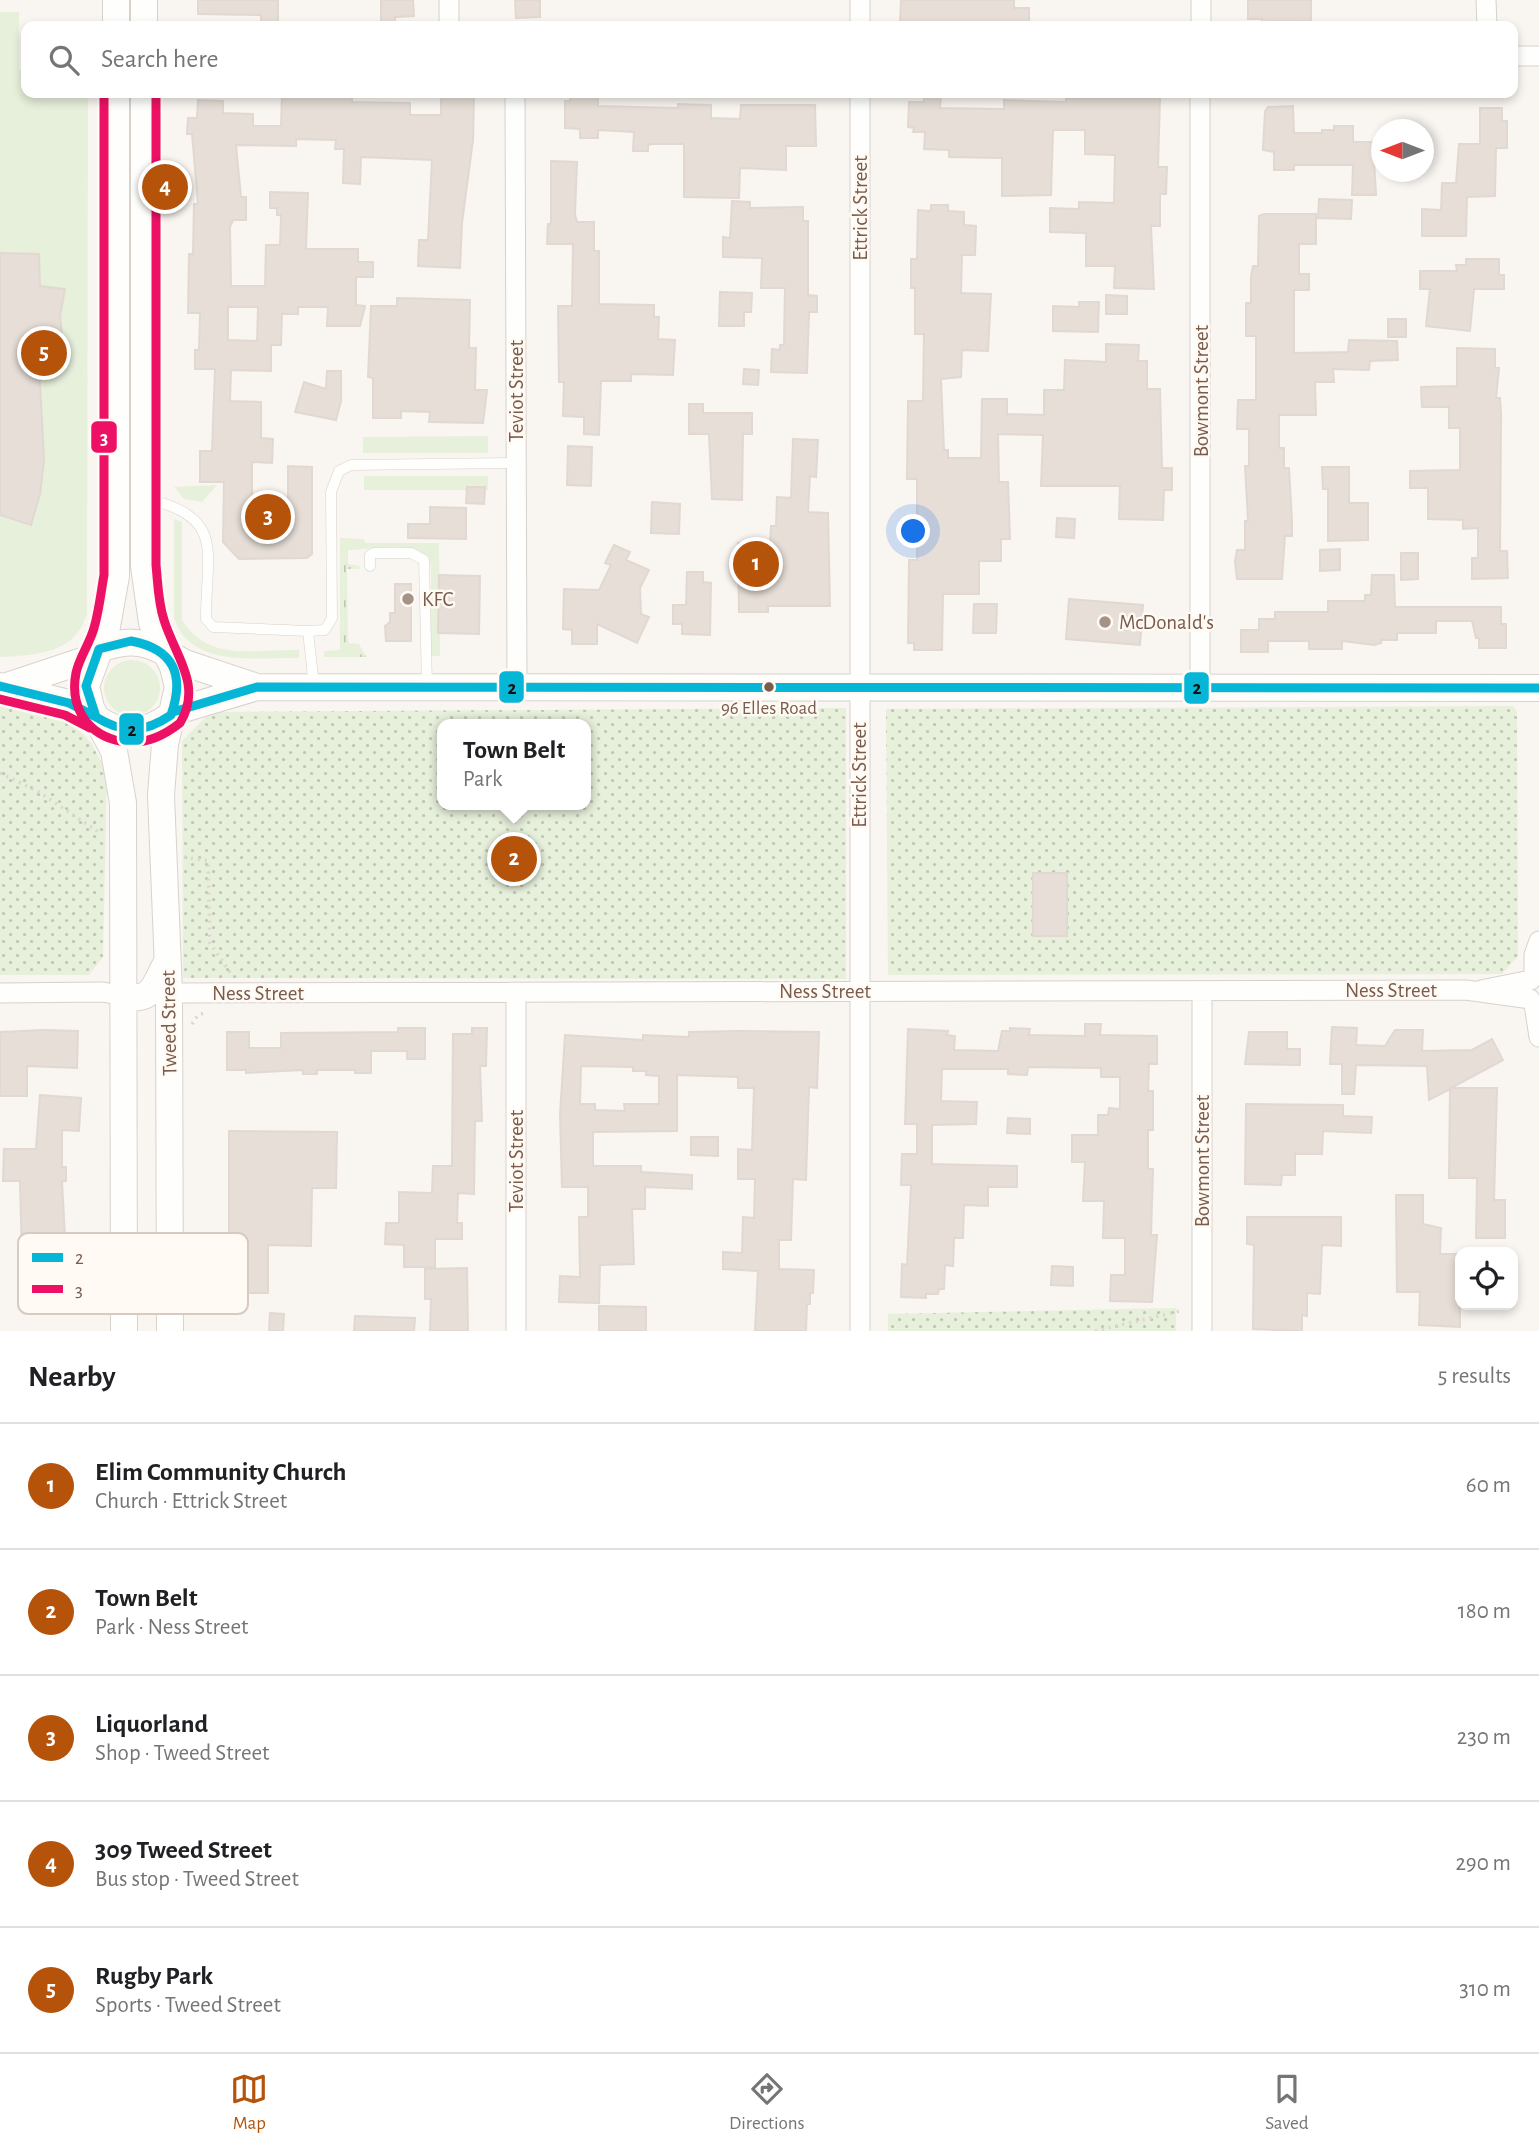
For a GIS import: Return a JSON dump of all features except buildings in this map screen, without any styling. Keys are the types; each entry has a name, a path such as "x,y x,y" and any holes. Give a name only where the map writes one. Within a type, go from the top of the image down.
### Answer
{"main road":[{"path":"116,0 116,21"},
{"path":"144,0 144,21"},
{"path":"116,98 116,576 110,615 86,686 97,718 114,751 121,785 124,1233"},
{"name":"Tweed Street","path":"144,98 144,498 147,600 152,624 177,677 163,757 161,795 169,993 170,1233"},
{"path":"3,687 131,641 165,652 185,663 257,687 1539,688"},
{"path":"3,687 69,703 116,729 140,732 172,713 257,687"},
{"path":"123,996 138,999 147,996 168,960"}],"street":[{"path":"449,0 449,21"},
{"path":"860,0 860,21"},
{"path":"1201,0 1201,21"},
{"path":"1486,0 1487,21"},
{"path":"1518,56 1539,56"},
{"name":"Teviot Street","path":"515,98 517,689"},
{"name":"Ettrick Street","path":"860,98 860,1331"},
{"name":"Bowmont Street","path":"1200,98 1200,689"},
{"path":"1539,941 1534,955 1534,990 1539,1037"},
{"name":"Ness Street","path":"169,993 1480,991 1510,999 1534,990"},
{"name":"Bowmont Street","path":"1202,991 1202,1331"},
{"path":"0,993 103,992 123,996"},
{"name":"Teviot Street","path":"516,992 516,1331"}],"lane":[{"path":"144,498 190,513 206,534 206,619 213,627 325,630 332,618 331,492 340,471 351,465 516,463"},
{"path":"370,566 370,555 374,553 411,553 424,560 427,688"},
{"path":"308,631 314,688"}],"path":[{"path":"0,773 39,792 102,835"},
{"path":"176,856 208,861 210,943 231,972"},
{"path":"195,1019 205,1013"},
{"path":"1095,1331 1180,1311"}],"green space":[{"path":"0,12 19,12 21,98 88,98 87,613 82,627 74,637 53,650 0,657"},
{"path":"488,436 488,453 363,453 363,437"},
{"path":"364,476 488,476 488,490 364,490"},
{"path":"217,485 202,502 184,499 174,487"},
{"path":"174,519 182,522 182,620 193,634 205,643 219,648 234,651 299,650 299,658 227,657 195,646 182,634 174,618"},
{"path":"340,538 364,539 365,543 439,543 440,656 431,656 431,564 426,556 408,548 396,547 352,550 352,543 344,543 343,657 324,657 324,651 340,650"},
{"path":"344,543 352,543 352,550 348,550 348,564 360,566 359,569 347,569 348,643 359,644 366,657 343,657"},
{"path":"132,660 147,665 155,673 160,688 155,703 147,711 132,716 117,711 109,703 104,688 109,673 117,665"},
{"path":"0,705 30,705 66,716 92,744 107,773 103,957 89,975 0,975"},
{"path":"1513,706 1517,712 1518,956 1502,974 888,975 886,709"},
{"path":"846,708 846,979 183,978 182,741 211,712"},
{"path":"1176,1308 1176,1331 888,1331 888,1314"}],"transit line":[{"name":"3","path":"104,98 104,575 96,622 77,667 75,695 87,723 104,736 124,742 149,740 180,723 189,696 185,671 162,613 156,565 156,98"},
{"name":"2","path":"131,641 157,650 166,657 176,676 177,688 171,715 143,728 125,729 96,717 86,686 99,649 131,641"},
{"name":"2","path":"0,686 69,703 96,717"},
{"name":"2","path":"173,712 257,687 1539,688"},
{"name":"3","path":"0,699 65,715 90,728"}],"place":[{"name":"309 Tweed Street","path":"165,187"},
{"name":"Rugby Park","path":"44,353"},
{"name":"Liquorland","path":"268,517"},
{"name":"Elim Community Church","path":"756,564"},
{"name":"KFC","path":"408,599"},
{"name":"McDonald's","path":"1105,622"},
{"name":"96 Elles Road","path":"769,687"},
{"name":"Town Belt","path":"514,859"}]}
